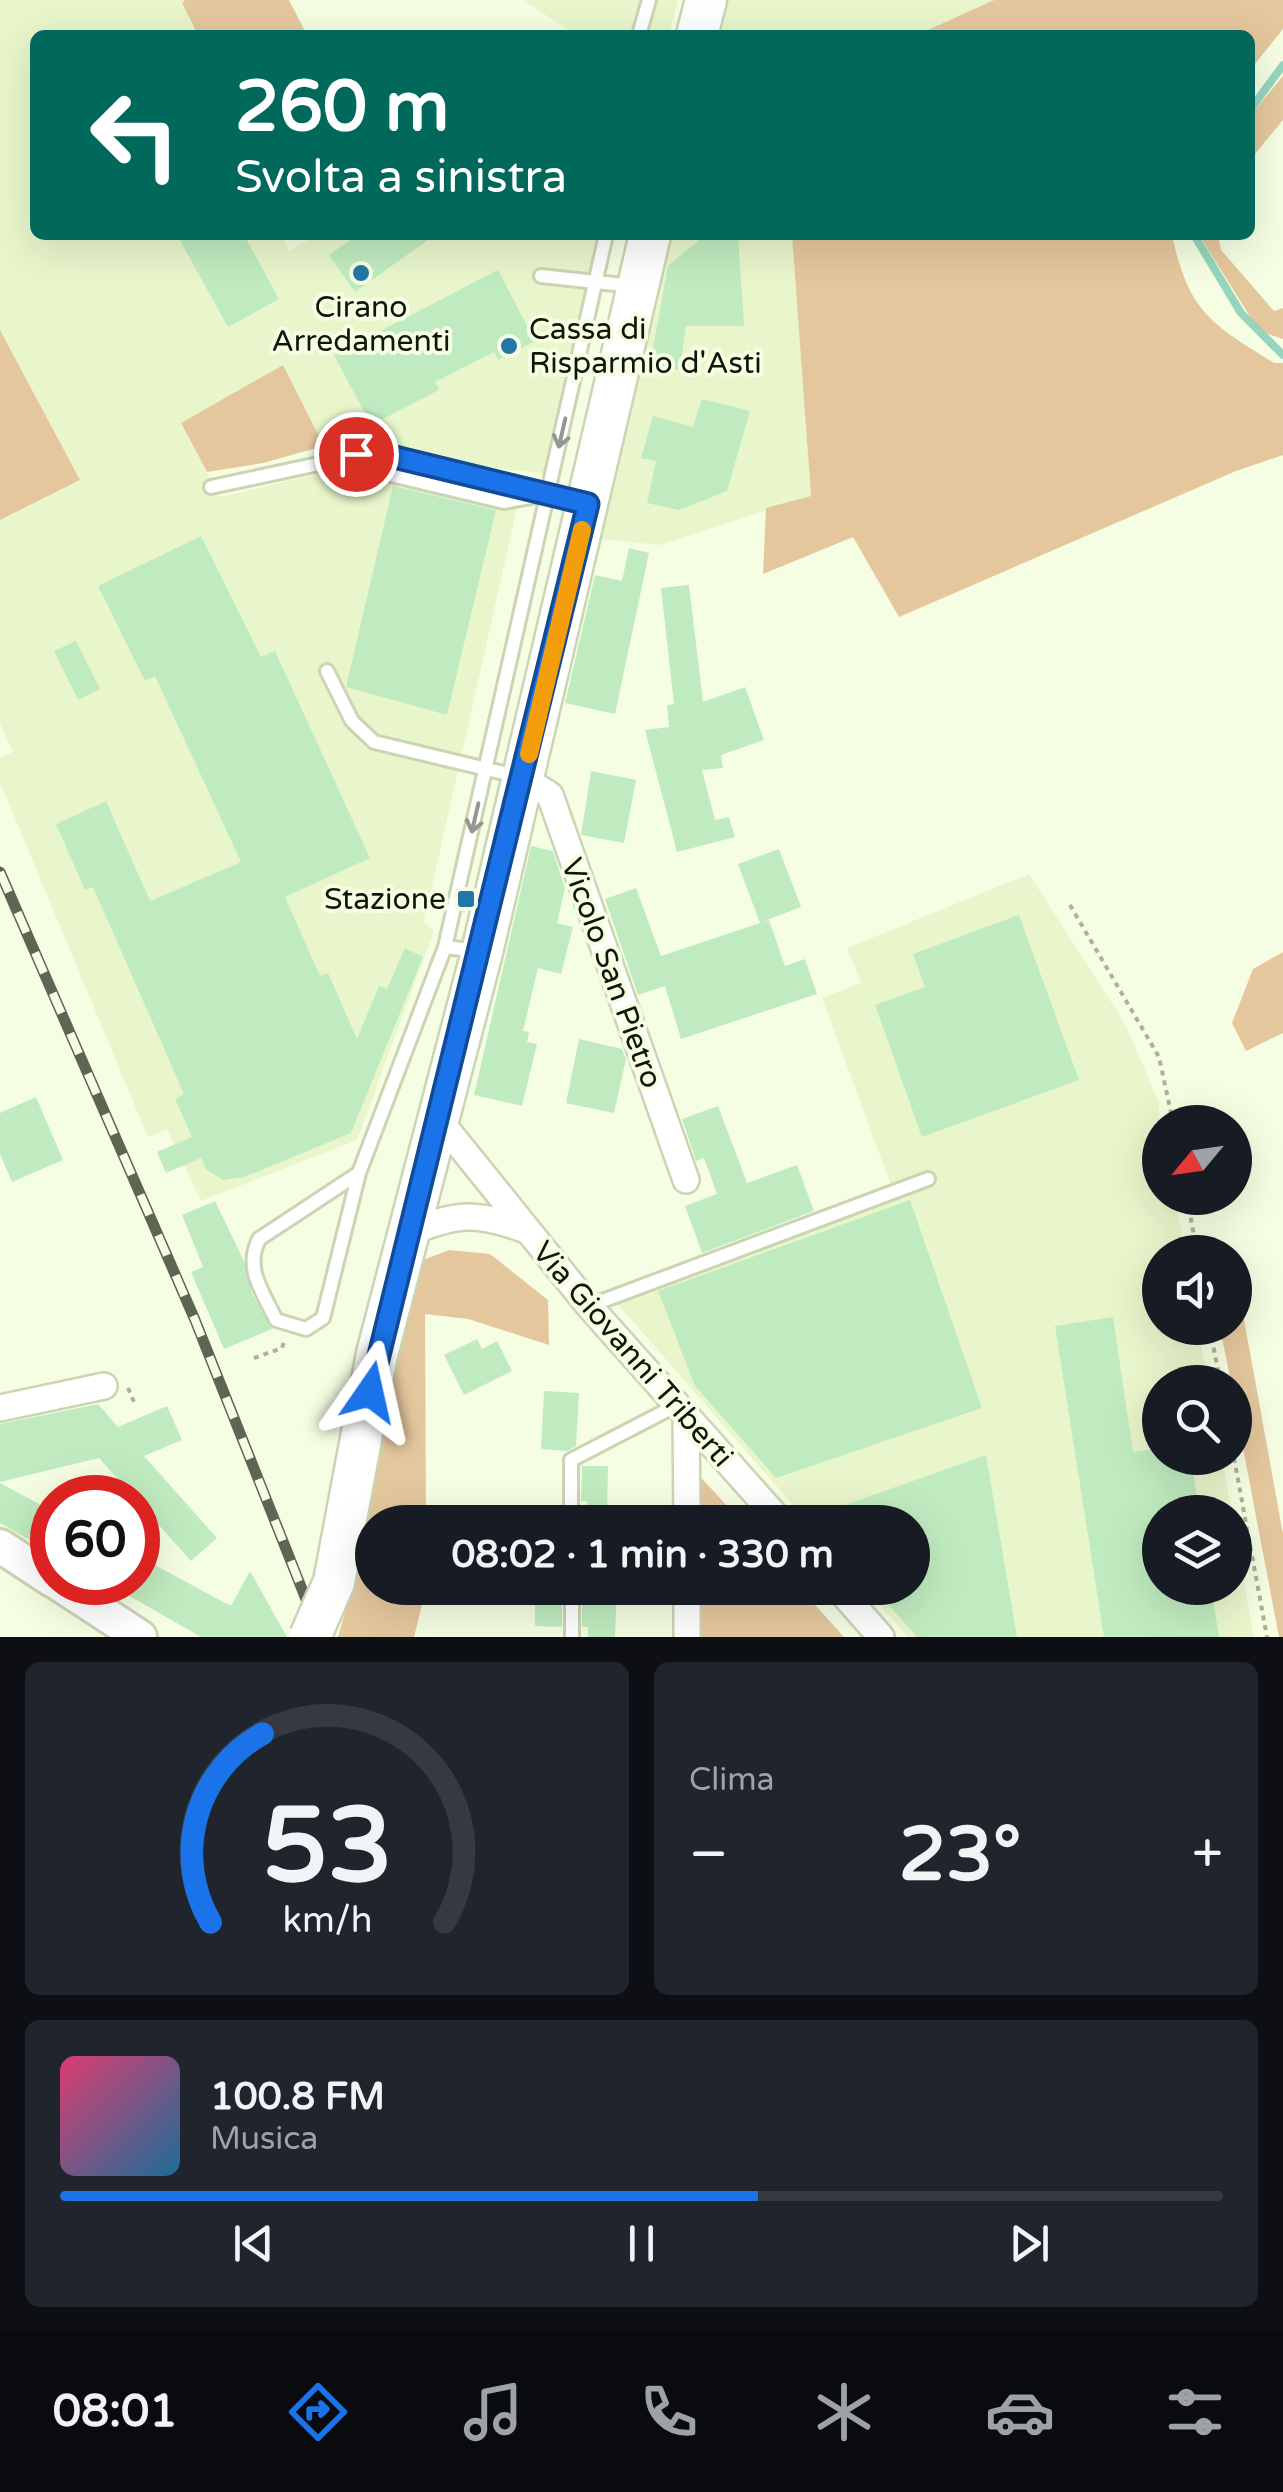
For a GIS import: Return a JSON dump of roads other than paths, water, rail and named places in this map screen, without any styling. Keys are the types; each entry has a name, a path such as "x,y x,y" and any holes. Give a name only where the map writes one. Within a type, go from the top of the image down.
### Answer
{"main road":[{"path":"697,30 706,0"},
{"path":"310,1637 334,1582 377,1354 434,1123 463,949 505,773 588,504 649,240"}],"street":[{"name":"Vicolo San Pietro","path":"505,773 550,794 686,1180"},
{"name":"Via Giovanni Triberti","path":"434,1123 448,1131 589,1306 765,1505"},
{"name":"Via Giovanni Triberti","path":"406,1234 439,1220 482,1214 526,1230"},
{"path":"0,1408 104,1386"},
{"path":"682,1410 685,1505"},
{"path":"0,1546 30,1565"},
{"path":"91,1605 140,1637"},
{"path":"687,1605 687,1637"},
{"path":"853,1605 881,1637"}],"lane":[{"path":"640,30 649,0"},
{"path":"327,670 352,721 374,742 505,773 548,494 605,240"},
{"path":"542,276 597,279 640,288"},
{"path":"212,487 374,452 588,504"},
{"path":"392,475 504,502 548,494"},
{"path":"358,1173 259,1238 250,1256 254,1274 276,1320 306,1328 322,1318 358,1173 463,949"},
{"path":"589,1306 928,1180"},
{"path":"571,1505 570,1460 682,1410"},
{"path":"572,1605 572,1637"}],"waterway":[{"path":"1255,103 1283,65"},
{"path":"1197,240 1241,313 1283,355"}],"railway":[{"path":"0,872 195,1320 321,1637"}],"place":[{"name":"Cirano Arredamenti","path":"361,273"},
{"name":"Cassa di Risparmio d'Asti","path":"509,346"},
{"name":"Stazione","path":"466,899"}]}
